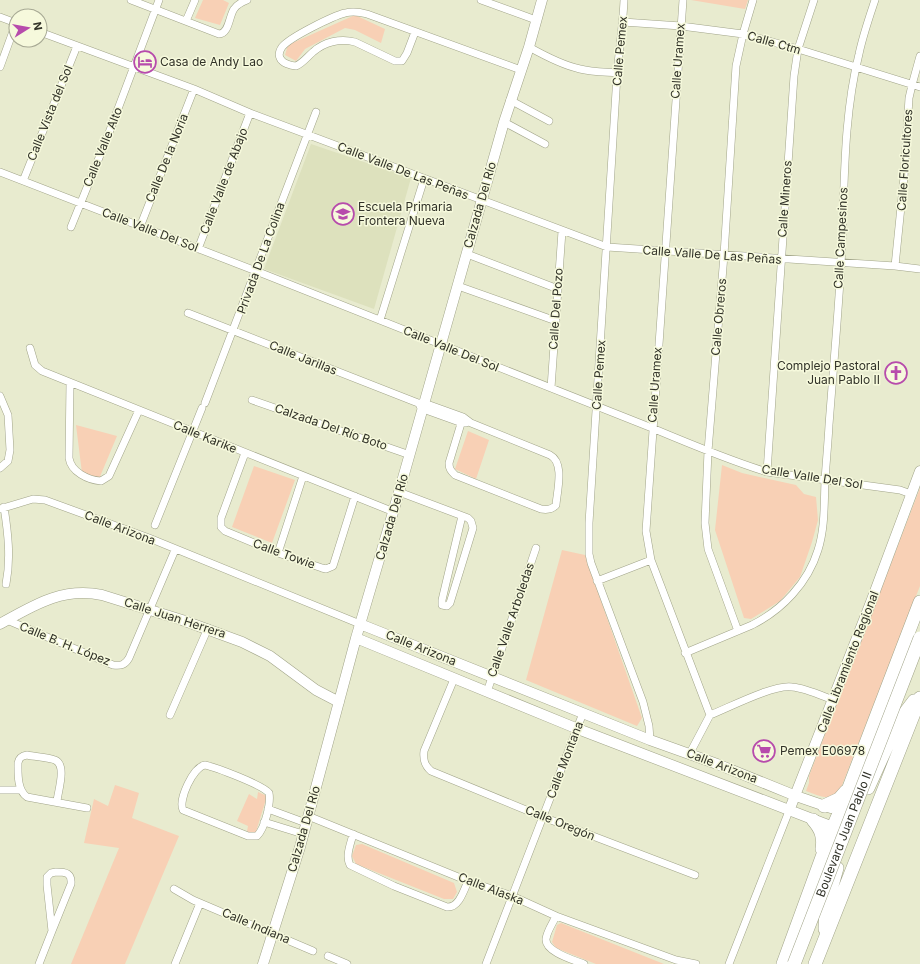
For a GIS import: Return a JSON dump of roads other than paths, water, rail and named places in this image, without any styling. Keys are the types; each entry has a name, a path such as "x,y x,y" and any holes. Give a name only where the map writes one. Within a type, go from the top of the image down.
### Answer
{"highway":[{"path":"783,964 819,864 839,821 849,786 920,602"},
{"name":"Boulevard Juan Pablo II","path":"794,964 920,638"},
{"path":"839,821 856,813 862,803 898,722 920,693"},
{"name":"Boulevard Juan Pablo II","path":"815,964 920,698"},
{"path":"824,806 839,799 849,786"},
{"path":"813,820 821,829 822,836 823,847 819,864"},
{"path":"825,939 826,907 846,837 839,821"}],"street":[{"path":"131,0 218,34 225,31 235,8 247,0"},
{"name":"Calle Valle Alto","path":"71,227 159,0"},
{"path":"186,21 195,0"},
{"path":"481,0 500,3 536,20"},
{"name":"Calzada Del Río","path":"263,964 307,819 356,638 394,512 422,405 441,345 510,100 521,70 542,0"},
{"name":"Calle Pemex","path":"624,0 589,523 589,554 597,581 643,702 649,726 650,740"},
{"name":"Calle Uramex","path":"683,0 646,531 651,560 685,654 710,715"},
{"name":"Calle Obreros","path":"738,631 705,537 708,452 724,255 736,66 742,34 753,0"},
{"name":"Calle Mineros","path":"767,472 794,76 798,49 814,0"},
{"name":"Calle Campesinos","path":"685,654 762,620 776,610 797,589 806,577 818,551 823,529 825,480 841,264 848,124 856,67 864,34 875,0"},
{"path":"415,32 407,54 402,61 395,61 361,44 349,40 332,42 319,47 296,66 283,62 279,52 282,46 294,37 329,19 346,12 353,12 367,14 521,70"},
{"name":"Calle Ctm","path":"623,22 681,26 742,34 798,49 920,87"},
{"name":"Calle Valle De Las Peñas","path":"48,35 194,89 307,135 607,247 841,264 895,266 920,269"},
{"path":"0,67 8,45"},
{"name":"Calle Vista del Sol","path":"23,181 77,46"},
{"path":"528,47 544,56 571,67 618,73"},
{"name":"Calle Floricultores","path":"895,266 904,177 907,125 912,85 920,56"},
{"name":"Calle De la Noria","path":"140,227 194,89"},
{"path":"510,100 549,120"},
{"name":"Privada De La Colina","path":"155,525 234,330 316,112"},
{"name":"Calle Valle de Abajo","path":"198,249 250,113"},
{"path":"504,122 545,144"},
{"name":"Calle Valle Del Sol","path":"0,172 380,320 652,428 708,452 767,472 900,490 911,494"},
{"path":"380,320 424,179"},
{"name":"Calle Del Pozo","path":"551,388 562,231"},
{"path":"467,254 558,289"},
{"path":"458,286 556,321"},
{"name":"Calle Jarillas","path":"188,313 234,330 471,423 550,455 556,460 559,467 556,505 551,509 544,509 454,475 450,470 449,463 462,420"},
{"name":"Calle Karike","path":"30,348 33,361 38,369 394,512"},
{"path":"70,383 70,464 78,473 94,480 101,481 109,476 139,410"},
{"path":"0,396 8,415 10,450 8,460 0,468"},
{"name":"Calzada Del Río Boto","path":"252,400 410,454"},
{"name":"Calle Towie","path":"245,453 221,518 221,527 225,531 278,553 326,569 333,566 355,496"},
{"name":"Calle Libramiento Regional","path":"729,964 796,796 920,471"},
{"path":"278,553 303,476"},
{"path":"399,492 420,498 470,519 473,524 450,603 447,606 444,606 442,605 442,600 462,516"},
{"name":"Calle Arizona","path":"2,508 33,499 45,500 149,538 175,550 650,740 824,806 839,821"},
{"path":"2,508 8,534 9,567 6,584"},
{"name":"Calle Valle Arboledas","path":"487,692 536,548"},
{"path":"150,610 175,550"},
{"path":"597,581 651,560"},
{"name":"Calle Juan Herrera","path":"3,622 50,598 60,595 90,592 208,628 256,648 270,656 310,686 339,702"},
{"name":"Calle B. H. López","path":"3,622 113,665 124,664 129,658 150,610"},
{"path":"170,715 208,628"},
{"name":"Calle Arizona","path":"356,638 454,679 789,811 813,820 839,821"},
{"name":"Calle Oregón","path":"454,679 424,751 423,757 426,768 543,817 695,875"},
{"path":"690,754 710,715 753,697 784,686 799,688 833,700"},
{"name":"Calle Montana","path":"486,964 583,713"},
{"path":"57,801 62,768 60,764 56,761 27,755 22,756 18,763 21,790 23,794 27,797 57,801 87,808"},
{"path":"205,765 267,790 270,796 264,822 257,836 248,836 183,810 181,807 182,799 194,772 201,766 205,765"},
{"path":"0,790 21,790"},
{"name":"Calle Alaska","path":"268,809 307,819 353,834 468,881 512,896 556,916 681,962 696,964"},
{"path":"264,822 302,834"},
{"path":"353,834 348,855 348,862 350,865 407,891 447,907 451,907 456,904 468,881"},
{"path":"39,964 71,884 71,876 65,872 50,873 47,878 52,931"},
{"name":"Calle Indiana","path":"174,889 200,903 312,950"},
{"path":"175,964 200,903"},
{"path":"556,916 547,936 546,942 548,948 584,964"},
{"path":"328,956 347,964"}],"place":[{"name":"Casa de Andy Lao","path":"145,62"},
{"name":"Escuela Primaria Frontera Nueva","path":"343,214"},
{"name":"Complejo Pastoral Juan Pablo II","path":"896,373"},
{"name":"Pemex E06978","path":"764,751"}]}
